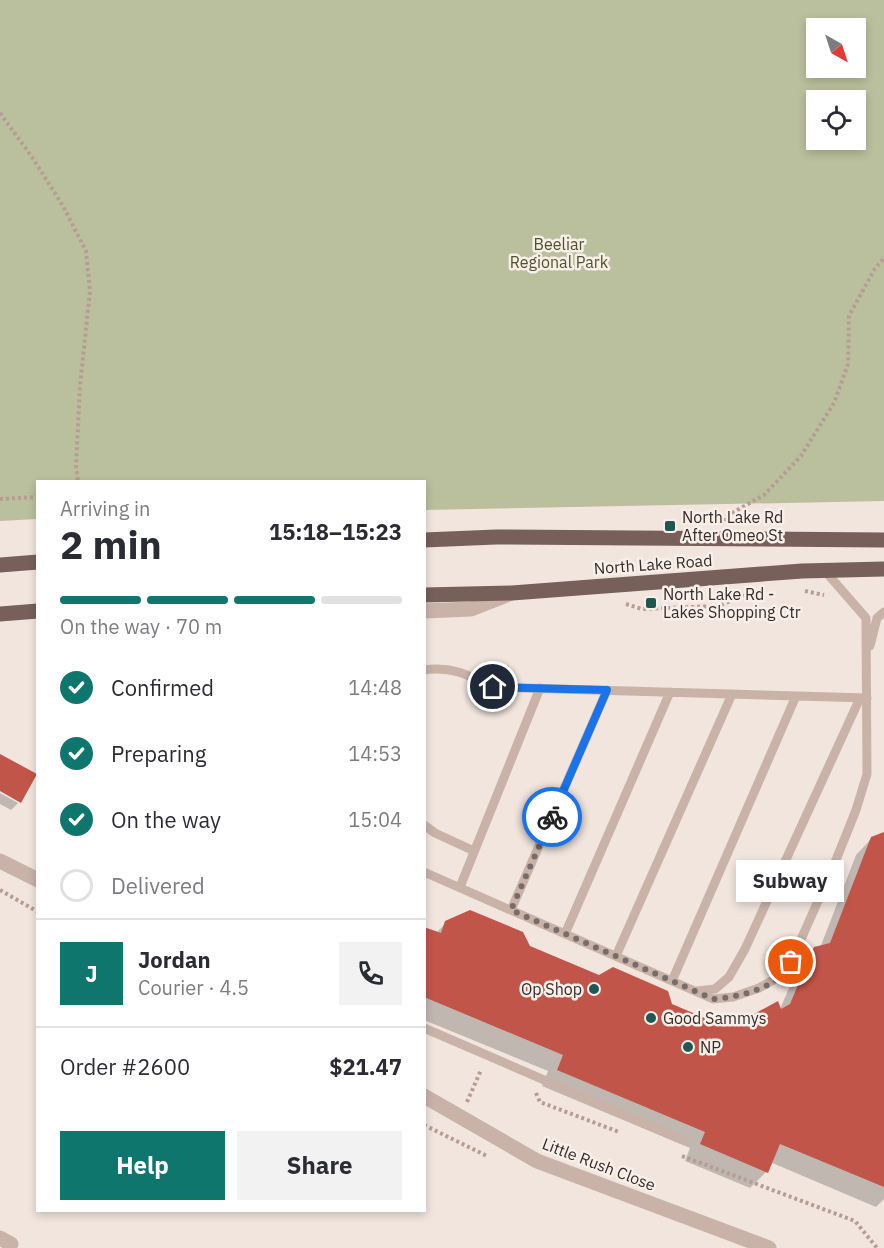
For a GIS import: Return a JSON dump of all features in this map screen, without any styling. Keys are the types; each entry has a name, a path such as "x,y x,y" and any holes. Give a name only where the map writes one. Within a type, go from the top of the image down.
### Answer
{"main road":[{"name":"North Lake Road","path":"426,540 496,537 884,540"},
{"path":"0,565 36,562"},
{"name":"North Lake Road","path":"426,595 512,593 825,571 884,569"},
{"path":"0,614 36,611"}],"street":[{"path":"426,611 471,609 512,593"},
{"path":"0,861 36,879"},
{"name":"Little Rush Close","path":"426,1097 537,1161 769,1248"}],"lane":[{"path":"426,873 713,999 733,997 759,988 786,973 822,894 867,774 864,698 868,654 866,618 825,571"},
{"path":"868,654 878,618 884,612"},
{"path":"426,670 436,668 461,672 493,687 864,698"},
{"path":"460,887 540,688"},
{"path":"511,910 607,690"},
{"path":"565,934 670,692"},
{"path":"616,956 732,694"},
{"path":"672,981 796,696"},
{"path":"695,991 715,989 729,977 745,949 864,698"},
{"path":"426,826 435,833 474,850"},
{"path":"426,1029 683,1140"}],"path":[{"path":"0,113 32,157 63,206 86,250 90,291 80,386 76,466 78,480"},
{"path":"723,528 725,518 764,495 801,456 834,403 848,364 849,316 874,270 884,258"},
{"path":"0,499 36,497"},
{"path":"804,591 821,594 829,599"},
{"path":"621,603 642,609 719,606 749,593"},
{"path":"0,890 36,911"},
{"path":"464,1109 483,1065"},
{"path":"532,1085 540,1102 630,1136"},
{"path":"675,1153 855,1221 877,1248"}],"green space":[{"name":"Beeliar Regional Park","path":"0,0 884,0 884,501 426,510 426,480 36,480 36,519 0,521"}],"building":[{"path":"0,754 36,773 21,803 0,791"},
{"path":"884,832 884,1187 780,1144 768,1173 700,1144 705,1132 557,1070 563,1055 426,998 426,928 441,933 445,921 470,910 523,932 530,946 599,975 613,967 668,991 672,1004 712,1021 726,1016 744,1026 756,1019 754,1014 778,1001 781,1009 790,1004 814,947 830,943 871,837"}],"way so far":[{"path":"552,817 511,910 713,999 733,997 759,988 786,973 791,962"}],"place":[{"name":"North Lake Rd After Omeo St","path":"670,526"},
{"name":"North Lake Rd - Lakes Shopping Ctr","path":"651,603"},
{"name":"Subway","path":"791,962"},
{"name":"Op Shop","path":"594,989"},
{"name":"Good Sammys","path":"651,1018"},
{"name":"NP","path":"688,1047"}],"route":[{"path":"493,687 607,690 552,817"}]}
